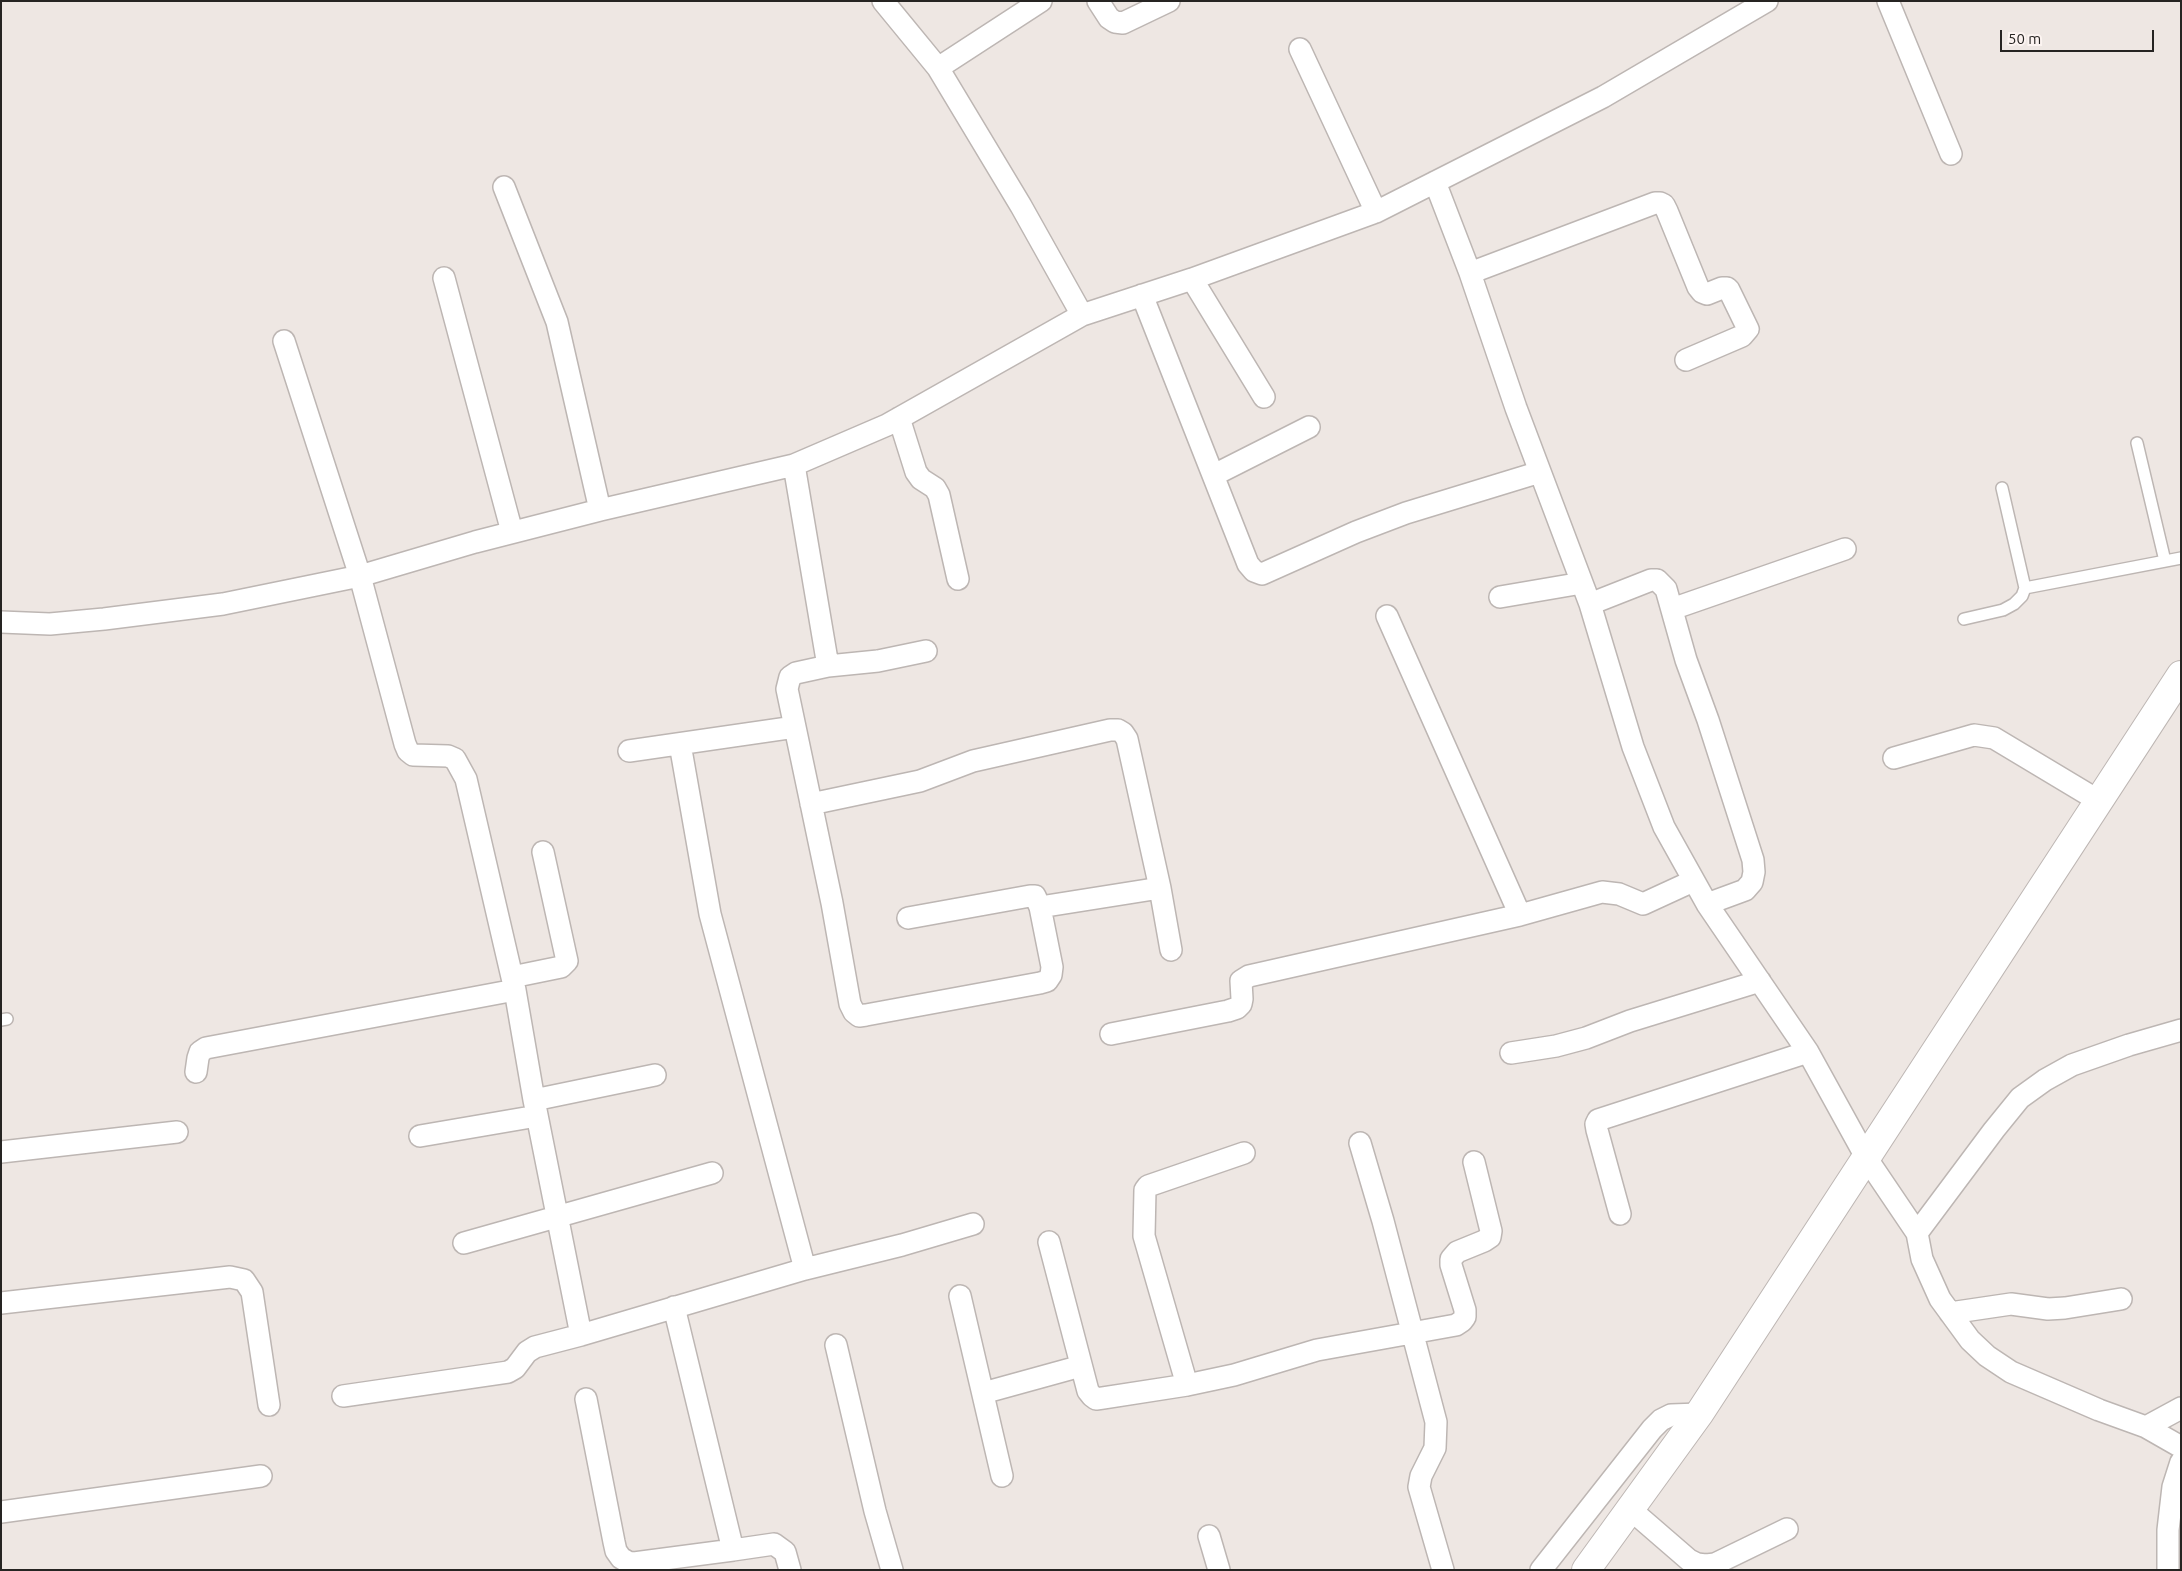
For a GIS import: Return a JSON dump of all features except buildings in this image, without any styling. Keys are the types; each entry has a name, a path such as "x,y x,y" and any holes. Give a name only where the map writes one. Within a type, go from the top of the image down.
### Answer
{"highway":[{"path":"1586,1570 1699,1414 2181,675"}],"street":[{"path":"883,1 938,68 1021,206 1082,316"},
{"path":"938,68 1041,1"},
{"path":"1098,1 1109,18 1115,22 1122,23 1169,1"},
{"path":"1,622 50,624 214,605 360,576 512,532 794,466 899,418 1082,316 1192,279 1376,212 1603,96 1767,1"},
{"path":"1888,1 1951,154"},
{"path":"1300,49 1376,212"},
{"path":"1435,182 1470,272 1540,472 1590,604 1633,747 1664,827 1694,882 1808,1052 1867,1159 1917,1233 1922,1259 1930,1281 1970,1340 1987,1356 2011,1372 2099,1410 2146,1427 2181,1447"},
{"path":"504,186 557,322 600,510"},
{"path":"1470,272 1660,203 1664,205 1667,211 1698,287 1707,294 1727,288 1748,329 1742,336 1686,360"},
{"path":"444,278 512,532"},
{"path":"1192,279 1264,397"},
{"path":"1142,296 1248,564 1254,571 1262,574 1356,532 1406,514 1540,472"},
{"path":"284,342 360,576 408,751 413,755 448,756 455,759 466,779 514,984 535,1108 581,1335"},
{"path":"899,418 916,472 921,479 935,488 939,495 958,579"},
{"path":"1214,474 1309,427"},
{"path":"794,466 828,666"},
{"path":"1672,609 1846,549"},
{"path":"1590,604 1651,580 1657,580 1666,589 1686,660 1708,720 1754,866 1752,882 1745,890 1707,904"},
{"path":"1500,597 1582,584"},
{"path":"1387,616 1520,915"},
{"path":"908,918 1035,896 1040,907 1052,975 1047,980 859,1016 854,1012 850,1004 832,903 787,688 790,677 796,673 828,666 878,661 926,651"},
{"path":"629,751 795,727"},
{"path":"812,804 920,781 973,761 1110,730 1118,730 1123,733 1126,739 1160,888 1171,950"},
{"path":"1894,758 1974,735 1994,738 2099,801"},
{"path":"680,744 710,914 804,1269"},
{"path":"196,1072 200,1052 206,1048 514,984 561,967 567,961 543,852"},
{"path":"1111,1034 1237,1008 1241,1004 1242,999 1241,981 1249,976 1520,915 1602,892 1619,894 1643,904 1694,882"},
{"path":"1040,907 1160,888"},
{"path":"1511,1053 1556,1046 1586,1038 1630,1021 1760,981"},
{"path":"1917,1233 2020,1098 2045,1080 2072,1065 2129,1045 2181,1030"},
{"path":"1620,1214 1597,1130 1596,1124 1598,1120 1808,1052"},
{"path":"420,1136 535,1108 655,1075"},
{"path":"1,1152 177,1132"},
{"path":"1360,1143 1436,1422 1435,1448 1421,1476 1419,1487 1443,1570"},
{"path":"1187,1385 1144,1236 1145,1190 1148,1186 1244,1153"},
{"path":"1048,1242 1088,1391 1096,1398 1187,1385 1234,1375 1316,1350 1456,1325 1465,1317 1465,1310 1451,1265 1451,1259 1457,1252 1490,1237 1492,1231 1474,1162"},
{"path":"464,1243 712,1173"},
{"path":"343,1396 508,1372 515,1368 527,1352 535,1347 804,1269 902,1245 973,1224"},
{"path":"1,1303 230,1277 244,1280 252,1292 269,1405"},
{"path":"960,1296 1002,1476"},
{"path":"1950,1312 2011,1304 2048,1309 2065,1308 2121,1299"},
{"path":"674,1307 733,1550"},
{"path":"836,1345 875,1511 892,1570"},
{"path":"983,1393 1081,1366"},
{"path":"586,1399 614,1542 616,1551 621,1558 634,1563 774,1544 785,1552 790,1570"},
{"path":"2146,1427 2181,1408"},
{"path":"1540,1570 1661,1420 1671,1415 1699,1414"},
{"path":"2168,1570 2168,1530 2173,1487 2181,1462"},
{"path":"1,1512 261,1476"},
{"path":"1630,1510 1689,1560 1697,1564 1715,1564 1787,1529"},
{"path":"1209,1536 1218,1570"}],"lane":[{"path":"2137,444 2165,561"},
{"path":"1964,619 2002,610 2014,604 2022,596 2025,588 2002,488"},
{"path":"2025,588 2181,558"}]}
